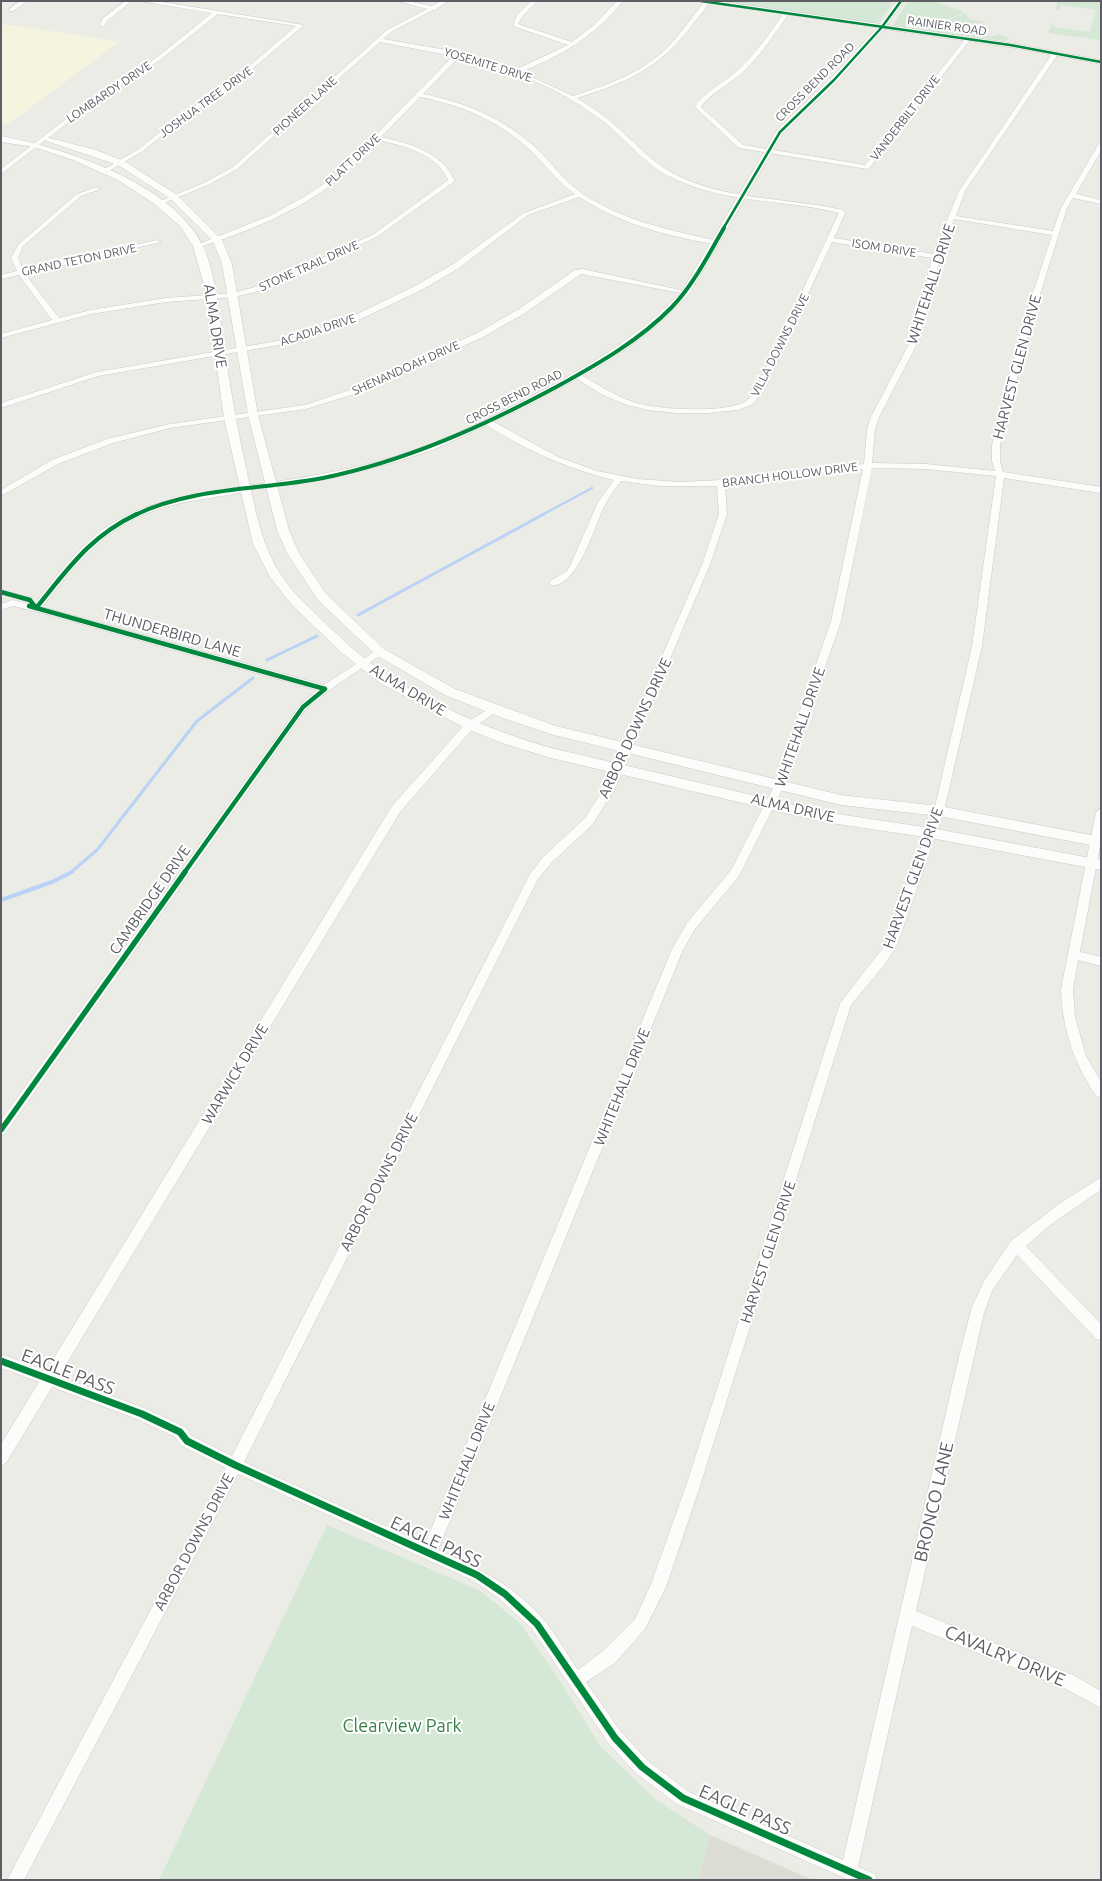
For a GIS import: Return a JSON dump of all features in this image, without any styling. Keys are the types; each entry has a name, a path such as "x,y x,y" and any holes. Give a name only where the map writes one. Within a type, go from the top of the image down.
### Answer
{"main road":[{"name":"ALMA DRIVE","path":"1,130 44,138 93,152 121,163 174,197 217,240 227,264 253,415 283,530 305,573 322,597 380,652 450,692 493,710 554,730 840,800 939,811 1099,842"},
{"name":"ALMA DRIVE","path":"1,139 35,146 76,158 105,170 159,202 183,224 198,246 212,296 230,418 259,544 276,577 307,614 363,662 401,689 470,725 516,743 824,817 931,833 1096,864"}],"street":[{"path":"11,10 24,1"},
{"path":"102,25 104,20 130,1"},
{"path":"143,1 217,12"},
{"path":"400,1 435,9"},
{"name":"PIONEER LANE","path":"159,202 206,184 242,163 379,40 399,26 435,9 446,1"},
{"path":"534,1 519,16 515,25 574,45"},
{"path":"515,72 554,56 574,45 605,20 620,1"},
{"name":"CROSS BEND ROAD","path":"36,608 87,547 115,525 161,505 323,477 404,456 490,423 576,376 638,336 674,306 686,292 780,132 821,93 882,27 901,1"},
{"path":"572,98 617,82 654,61 680,37 703,2"},
{"name":"RAINIER ROAD","path":"703,2 785,15 968,39 1101,62"},
{"name":"JOSHUA TREE DRIVE","path":"105,170 121,163 247,73 301,25 217,12"},
{"name":"LOMBARDY DRIVE","path":"1,172 89,104 158,59 217,12"},
{"path":"768,152 749,149 735,143 698,107 704,99 733,79 752,62 785,15"},
{"name":"VANDERBILT DRIVE","path":"768,152 867,167 968,39"},
{"name":"YOSEMITE DRIVE","path":"379,40 458,54 515,72 572,98 620,131 664,171 696,185 743,195"},
{"name":"WHITEHALL DRIVE","path":"429,1553 678,950 691,926 735,873 772,804 836,621 868,466 871,430 875,416 916,338 936,257 952,217 968,180 1053,57 1053,53"},
{"name":"PLATT DRIVE","path":"198,246 281,213 308,198 339,176 458,54"},
{"path":"419,95 453,101 497,123 533,148 560,178 579,195 597,206 638,224 716,242"},
{"name":"STONE TRAIL DRIVE","path":"1,336 56,320 130,305 212,296 234,296 268,286 376,235 452,181 450,175 437,161 402,144 377,138"},
{"name":"HARVEST GLEN DRIVE","path":"576,1680 610,1657 640,1624 658,1587 693,1486 846,1003 856,987 881,962 891,945 939,811 977,646 1000,476 996,461 996,445 1027,324 1056,234 1071,195 1100,147"},
{"path":"56,320 22,272 15,260 16,253 21,245 79,196 97,189"},
{"name":"ACADIA DRIVE","path":"1,406 97,374 127,367 220,354 290,341 360,316 420,287 456,266 496,234 526,214 579,195"},
{"name":"VILLA DOWNS DRIVE","path":"576,376 621,400 656,410 687,412 745,405 752,402 760,389 842,214 841,211 743,195"},
{"path":"1071,195 1101,202"},
{"path":"952,217 1056,234"},
{"name":"ISOM DRIVE","path":"831,240 936,257"},
{"name":"GRAND TETON DRIVE","path":"1,277 157,242"},
{"name":"SHENANDOAH DRIVE","path":"1,494 28,476 55,462 110,440 170,426 306,407 393,376 522,312 578,272 582,271 686,292"},
{"name":"BRANCH HOLLOW DRIVE","path":"490,423 534,450 557,460 620,477 691,485 721,484 868,466 942,468 1101,490"},
{"path":"553,583 569,574 602,502 620,477"},
{"name":"ARBOR DOWNS DRIVE","path":"15,1880 235,1465 534,877 548,859 589,822 611,786 707,562 723,514 721,484"},
{"name":"THUNDERBIRD LANE","path":"1,607 12,602 36,608 325,689"},
{"name":"CAMBRIDGE DRIVE","path":"1,1130 303,707 325,689 380,652"},
{"name":"WARWICK DRIVE","path":"1,1458 396,809 470,725 493,710"},
{"path":"1101,812 1096,864 1067,989 1067,1014 1072,1038 1085,1070 1101,1093"},
{"path":"1075,955 1101,962"},
{"name":"BRONCO LANE","path":"849,1871 966,1356 980,1306 996,1272 1016,1245 1032,1230 1101,1183"},
{"path":"1016,1245 1101,1334"},
{"name":"EAGLE PASS","path":"1,1361 142,1414 180,1432 187,1441 235,1465 477,1575 505,1594 537,1624 622,1746 642,1767 683,1798 869,1880"},
{"name":"CAVALRY DRIVE","path":"908,1616 1069,1682 1101,1700"}],"shaded area":[{"path":"1,24 119,42 8,124 1,123"},
{"path":"710,1835 813,1880 698,1880"}],"green space":[{"path":"713,1 894,1 878,23 874,23"},
{"path":"908,1 936,2 964,12 937,24 921,23 905,27 893,25"},
{"path":"1055,1 1101,1 1101,40 1048,33 1050,33 1048,32 1053,22 1053,27 1090,32 1096,10 1061,5 1059,10 1056,9 1057,3"},
{"path":"965,13 970,19 987,23 939,24"},
{"path":"925,26 929,27 927,28 951,29 949,31 980,32 978,34 995,36 999,34 1009,38 1005,41 917,29"},
{"name":"Clearview Park","path":"327,1525 479,1590 520,1623 556,1675 601,1747 656,1800 710,1835 698,1880 159,1880"}],"waterway":[{"path":"542,515 592,488"},
{"path":"358,615 544,514"},
{"path":"267,660 317,636"},
{"path":"70,873 97,850 197,721 253,678"},
{"path":"1,900 52,882 70,873"}],"cycle path":[{"path":"701,1 1010,45 1101,62"},
{"path":"1,592 30,600 36,608 73,562 93,541 116,524 140,513 164,504 190,498 321,478 411,454 469,430 525,403 624,347 657,322 686,292 780,132 834,80 882,27 901,1"},
{"path":"29,606 325,689"},
{"path":"1,1130 303,707 325,689"},
{"path":"1,1361 142,1414 180,1432 187,1441 235,1465 477,1575 505,1594 537,1624 615,1738 642,1767 683,1798 869,1880"}]}
